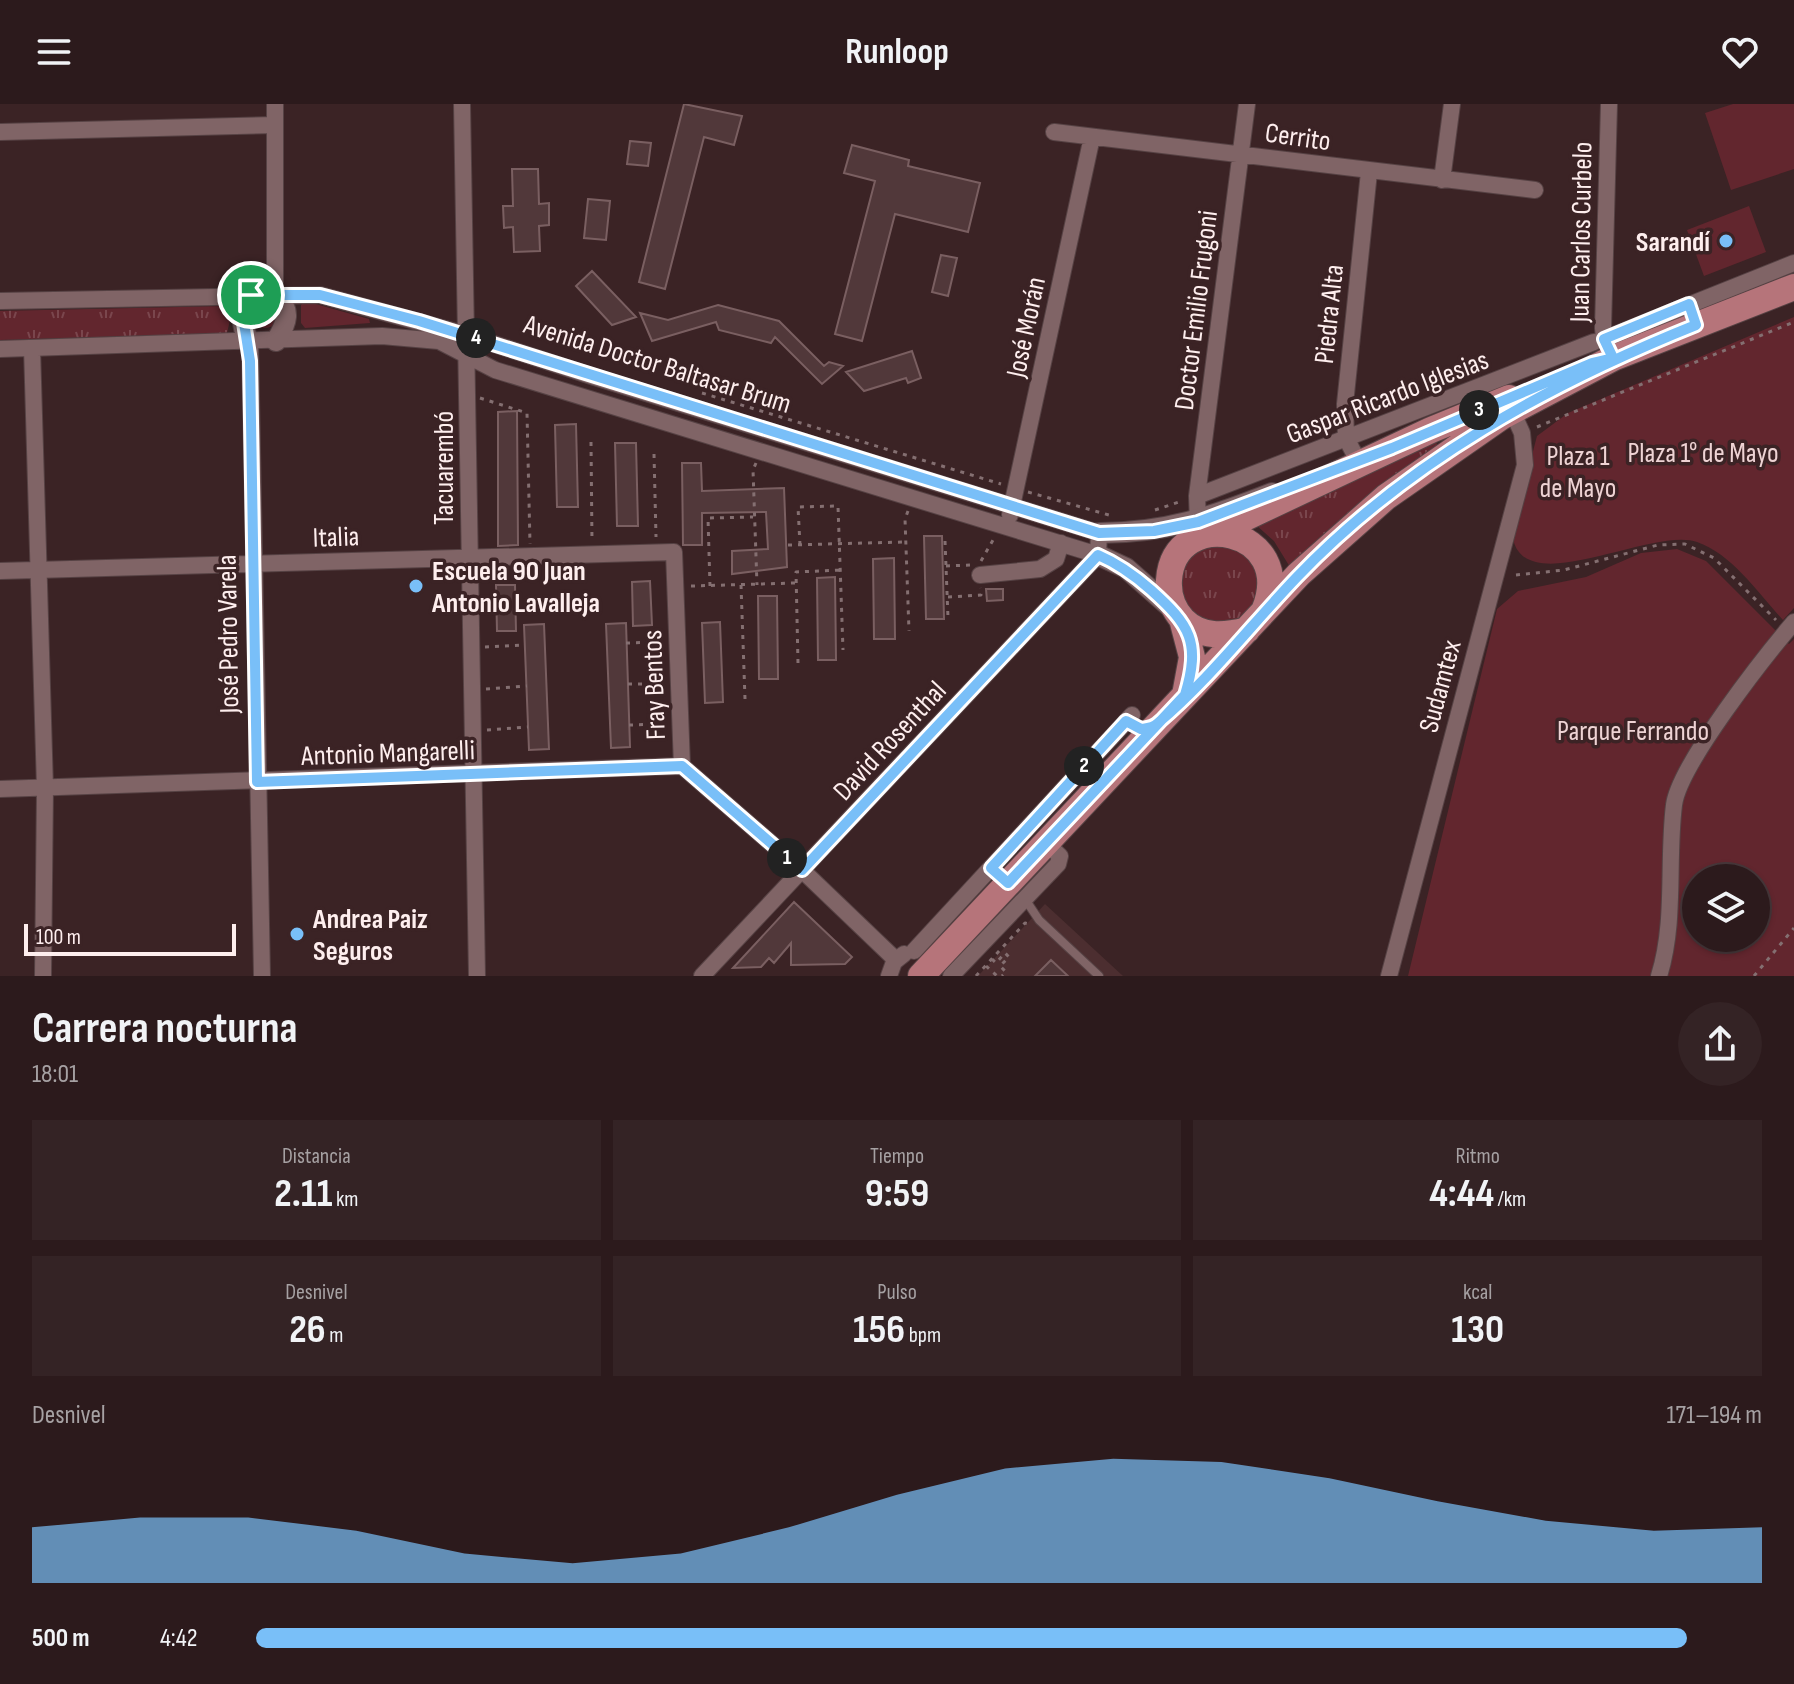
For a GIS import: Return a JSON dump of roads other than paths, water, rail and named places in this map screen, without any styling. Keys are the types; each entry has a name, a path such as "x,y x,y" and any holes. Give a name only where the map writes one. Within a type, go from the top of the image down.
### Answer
{"main road":[{"name":"Avenida Doctor Baltasar Brum","path":"1201,532 1431,430 1510,406 1592,363 1604,346 1693,314 1794,287"},
{"path":"934,967 1008,883 1053,850 1084,785 1107,760 1158,724 1356,522 1510,406"},
{"path":"1431,430 1447,435 1448,451"},
{"path":"1185,695 1192,657 1181,617 1170,595 1170,571 1177,555 1201,532 1240,537 1262,555 1271,582 1256,621"},
{"path":"1181,617 1208,634 1256,621"}],"street":[{"path":"275,104 275,295 284,302 287,317 276,341"},
{"name":"Tacuarembó","path":"462,104 477,976"},
{"name":"Doctor Emilio Frugoni","path":"1201,532 1197,496 1247,104"},
{"path":"1442,180 1452,104"},
{"name":"Juan Carlos Curbelo","path":"1604,346 1609,104"},
{"path":"0,132 275,125"},
{"name":"Cerrito","path":"1054,132 1535,190"},
{"name":"José Morán","path":"1006,528 1092,137"},
{"name":"Piedra Alta","path":"1357,459 1346,438 1345,404 1369,172"},
{"path":"1693,314 1794,263"},
{"name":"José Pedro Varela","path":"251,295 242,310 250,343 262,976"},
{"name":"Avenida Doctor Baltasar Brum","path":"0,301 320,295 467,335 1134,546 1201,532 1357,459 1392,448"},
{"name":"Avenida Doctor Baltasar Brum","path":"0,349 405,336 439,341 495,370 1098,555 1126,568 1181,617"},
{"path":"32,348 45,788 43,976"},
{"name":"Gaspar Ricardo Iglesias","path":"1197,496 1346,438 1510,406"},
{"name":"Sudamtex","path":"1389,976 1525,465 1510,406"},
{"path":"1098,555 1099,533"},
{"path":"980,570 1040,569 1056,559 1061,543"},
{"name":"Italia","path":"0,571 674,552"},
{"name":"Fray Bentos","path":"674,552 682,766 802,870 896,960"},
{"name":"David Rosenthal","path":"702,976 1098,555"},
{"path":"1659,976 1669,912 1674,802 1683,777 1736,697 1790,626"},
{"path":"1107,760 1129,718 1141,729 1158,724"},
{"name":"Antonio Mangarelli","path":"0,789 682,766"},
{"path":"1008,883 1084,785"},
{"path":"889,976 896,960 934,967"}],"lane":[{"path":"1008,883 1039,920 1099,976"}],"place":[{"name":"Sarandí","path":"1726,241"},
{"name":"Escuela 90 Juan Antonio Lavalleja","path":"416,586"},
{"name":"Andrea Paiz Seguros","path":"297,934"}],"park label":[{"name":"Plaza 1° de Mayo","path":"1703,452"},
{"name":"Plaza 1 de Mayo","path":"1578,471"},
{"name":"Parque Ferrando","path":"1633,730"}]}
